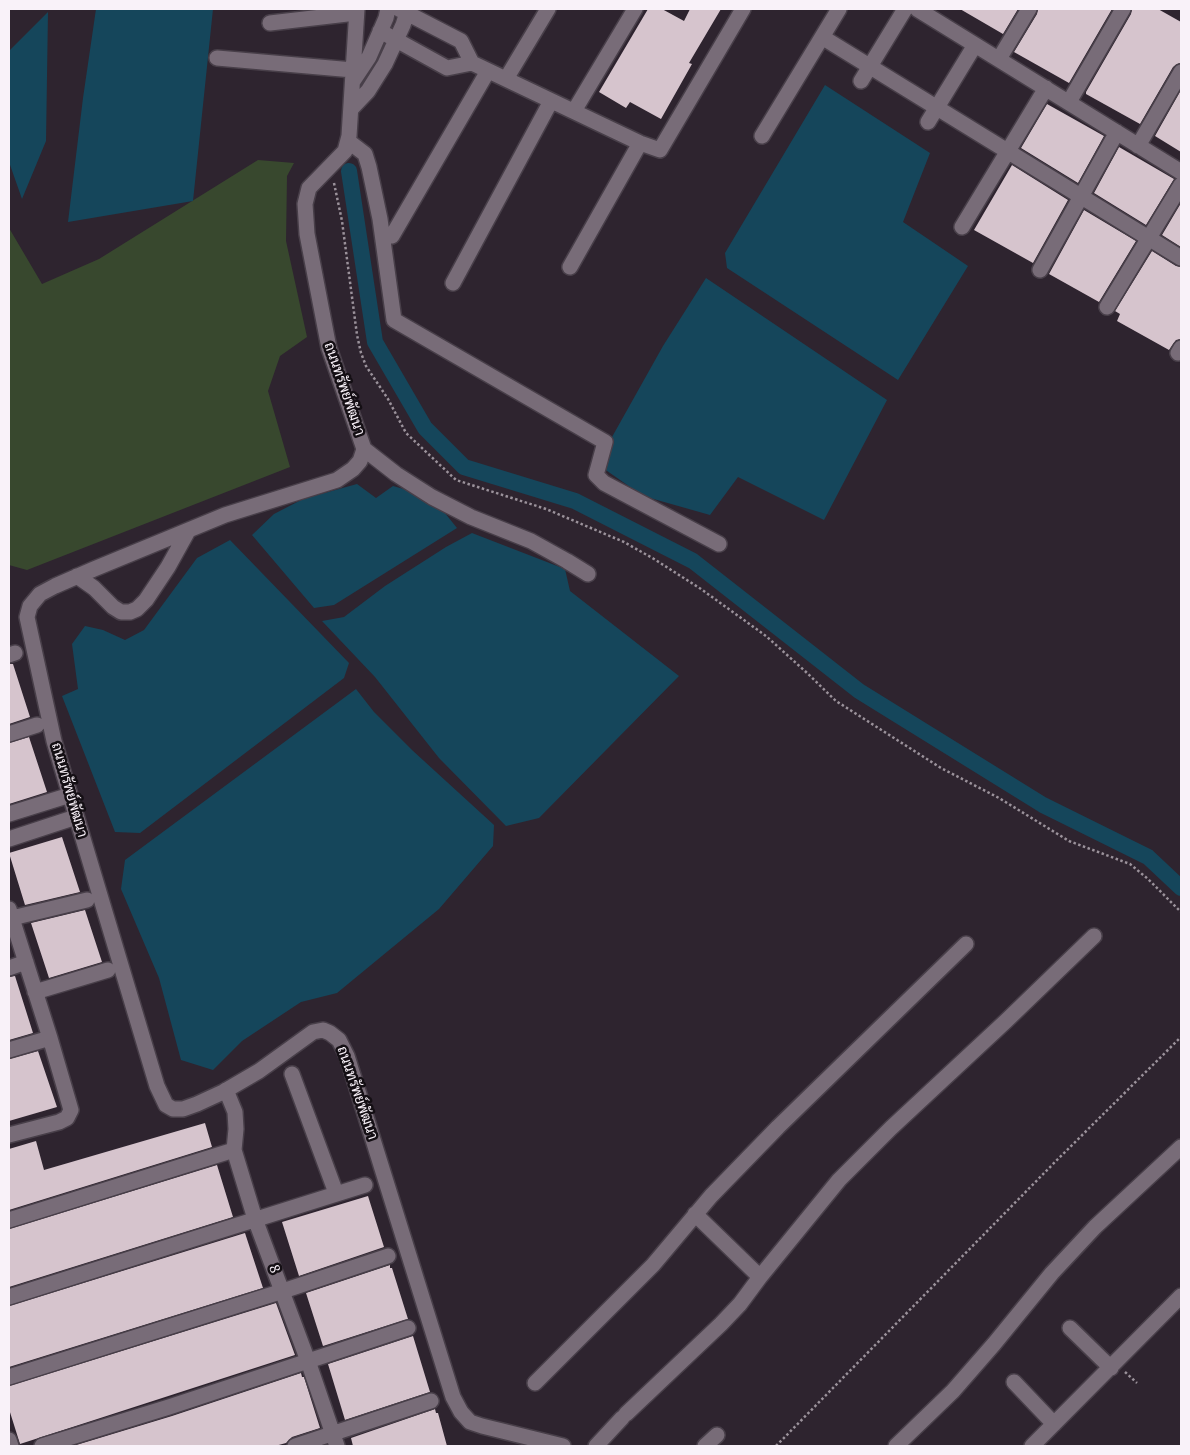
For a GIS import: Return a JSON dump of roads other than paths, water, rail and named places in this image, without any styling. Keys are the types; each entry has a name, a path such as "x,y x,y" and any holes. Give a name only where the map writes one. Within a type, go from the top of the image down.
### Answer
{"street":[{"path":"217,58 353,76 369,57 388,9"},
{"path":"506,79 548,9"},
{"path":"574,111 635,9"},
{"path":"351,109 368,91 385,64 403,25 404,10 461,41 472,63 640,143 660,150 743,9"},
{"path":"762,136 839,9"},
{"path":"861,81 905,9"},
{"path":"999,59 1029,9"},
{"path":"1069,102 1123,9"},
{"path":"270,23 356,11"},
{"name":"ถนนทรัพย์พัฒนา","path":"356,11 348,141 345,151 309,188 304,204 307,234 328,348 364,448 360,461 353,470 336,480 225,516 77,576 40,594 30,606 27,617 54,740 161,1097 166,1105 173,1109 183,1109 226,1090 259,1071 313,1032 323,1030 330,1033 338,1040 347,1056 453,1398 460,1412 470,1422 563,1446"},
{"path":"925,11 976,45 1181,172"},
{"path":"380,31 447,68 472,63"},
{"path":"822,37 1181,258"},
{"path":"928,122 976,45"},
{"path":"392,236 488,71"},
{"path":"1138,146 1179,81"},
{"path":"962,227 1046,88"},
{"path":"453,283 551,101"},
{"path":"1040,270 1117,132"},
{"path":"348,141 365,154 369,167 380,219 394,320 605,442 596,475 604,483 719,544"},
{"path":"570,267 640,143"},
{"path":"1107,307 1181,185"},
{"path":"364,448 396,474 432,497 471,517 531,542 588,574"},
{"path":"77,576 121,612 130,612 138,609 168,567 188,531"},
{"path":"9,734 37,725"},
{"path":"9,814 70,795"},
{"path":"9,839 76,817"},
{"path":"9,1135 58,1122 67,1118 71,1110 10,914 87,900"},
{"path":"596,1446 624,1416 740,1304 839,1180 1094,936"},
{"path":"535,1383 653,1265 711,1196 785,1120 966,944"},
{"path":"9,968 26,962"},
{"path":"35,992 108,970"},
{"path":"9,1050 50,1038"},
{"path":"292,1074 336,1194"},
{"name":"8","path":"226,1090 235,1112 234,1150 255,1219 283,1291 335,1440"},
{"path":"896,1446 953,1391 1052,1273 1095,1227 1181,1147"},
{"path":"9,1220 234,1150"},
{"path":"9,1297 365,1185"},
{"path":"695,1214 760,1277"},
{"path":"9,1377 388,1256"},
{"path":"1032,1446 1181,1296"},
{"path":"42,1446 169,1407 408,1328"},
{"path":"1070,1328 1110,1368"},
{"path":"1014,1382 1054,1424"},
{"path":"295,1446 335,1440 431,1401"},
{"path":"705,1446 717,1435"},
{"path":"9,1440 11,1446"}],"water":[{"path":"96,9 213,9 193,201 68,222"},
{"path":"48,12 46,141 22,199 9,162 9,51"},
{"path":"825,85 930,153 903,222 968,266 898,380 727,268 725,253"},
{"path":"706,278 887,400 824,520 738,477 710,515 643,496 600,466 612,437 663,346"},
{"path":"357,484 376,498 393,486 432,497 457,528 334,605 314,608 252,535 274,514 303,499"},
{"path":"472,533 565,569 570,591 679,676 539,818 506,826 439,758 375,677 322,621 344,617 385,586 446,547"},
{"path":"230,540 349,663 344,678 140,833 115,832 62,696 78,689 72,644 85,626 103,630 125,640 144,630 197,558"},
{"path":"356,689 374,712 412,750 494,825 493,846 439,909 337,993 301,1002 242,1041 213,1070 181,1060 159,978 121,889 125,860"}],"waterway":[{"path":"349,171 375,342 425,428 464,467 575,501 693,561 859,691 1043,805 1148,857 1181,888"}]}
